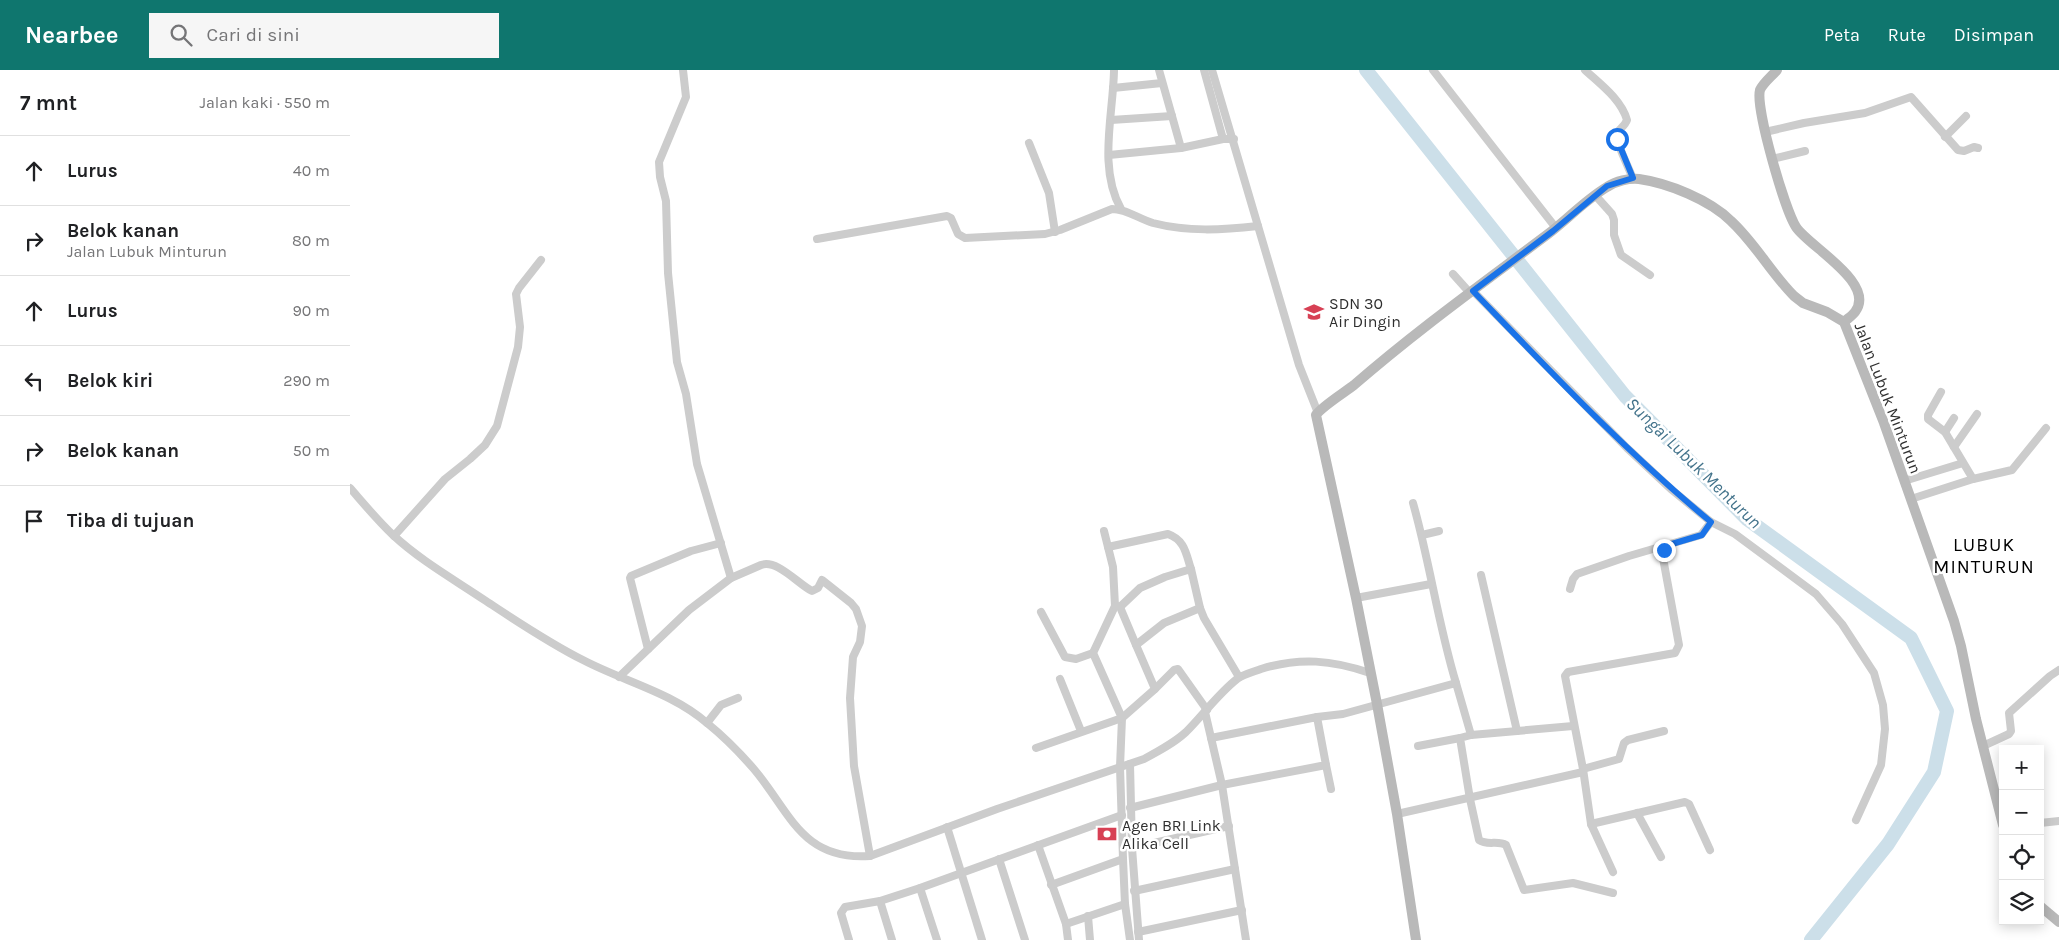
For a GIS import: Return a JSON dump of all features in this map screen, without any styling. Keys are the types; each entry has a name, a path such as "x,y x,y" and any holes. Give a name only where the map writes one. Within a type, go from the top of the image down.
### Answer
{"street":[{"path":"683,70 686,96 660,155 659,170 666,201 666,254 677,362 686,394 697,464 731,578"},
{"path":"1159,70 1180,148"},
{"path":"1204,70 1223,139"},
{"path":"1212,70 1300,365 1318,413 1316,420 1356,598 1377,704 1397,814 1416,940"},
{"path":"1433,70 1553,230"},
{"path":"1585,70 1625,112 1627,120 1618,131 1617,139 1633,178"},
{"path":"1777,70 1760,90 1759,101 1772,159 1795,226 1804,237 1840,266 1853,282 1859,300 1858,306 1844,322"},
{"path":"1114,71 1109,179 1114,196 1121,209"},
{"path":"1114,88 1162,83"},
{"path":"1766,132 1804,123 1865,113 1911,97 1944,137 1961,151 1972,147 1978,148"},
{"path":"1111,120 1172,116"},
{"path":"1944,137 1966,116"},
{"path":"1109,155 1180,148 1223,139 1234,139"},
{"path":"1029,143 1048,193 1055,232"},
{"path":"1772,159 1805,151"},
{"name":"Jalan Lubuk Minturun","path":"1318,413 1495,273 1553,230 1595,195 1616,182 1633,178 1658,182 1688,194 1720,212 1744,235 1794,296 1803,303 1827,312 1844,322 1911,500 1961,646 1976,719 1999,808"},
{"path":"1595,195 1612,214 1614,235 1620,254 1650,275"},
{"path":"817,239 947,216 952,218 958,234 965,238 1027,236 1055,232 1104,211 1121,209 1152,222 1197,231 1258,226"},
{"path":"394,536 445,479 485,444 498,426 518,347 520,327 516,294 518,288 541,260"},
{"path":"1453,274 1627,448 1672,490 1711,522 1735,534 1816,594 1842,624 1874,672 1883,705 1885,729 1881,765 1856,820"},
{"path":"1941,392 1928,416 1945,432 1972,479"},
{"path":"1954,447 1977,414"},
{"path":"1945,432 1954,418"},
{"path":"1911,500 1972,479 2012,470 2046,428"},
{"path":"1904,481 1963,463"},
{"path":"350,488 394,536 428,563 533,632 584,661 658,692 707,723 754,768 794,826 822,848 850,857 870,856 947,827 1130,764 1164,749 1184,733 1239,677 1280,664 1310,660 1348,666 1370,673"},
{"path":"1413,503 1422,535 1431,584 1471,735"},
{"path":"1570,589 1573,579 1577,574 1702,535 1711,522"},
{"path":"1104,531 1114,567 1118,606 1154,689"},
{"path":"1422,535 1439,531"},
{"path":"1108,547 1168,534 1177,537 1184,545 1204,618 1239,677"},
{"path":"648,649 631,576 691,551 722,543"},
{"path":"1613,872 1591,824 1565,678 1567,672 1675,653 1678,650 1680,645 1663,558 1665,546"},
{"path":"619,677 689,610 731,578 761,564 770,563 812,591 818,588 822,580 832,587 856,609 862,626 862,635 853,657 850,698 854,766 870,856"},
{"path":"1041,612 1065,657 1076,659 1093,653 1118,606 1140,588 1165,577 1191,569"},
{"path":"1481,575 1517,730"},
{"path":"1356,598 1431,584"},
{"path":"1136,646 1164,623 1200,608"},
{"path":"1093,653 1122,718 1120,767 1123,859 1125,904 1130,940"},
{"path":"1036,748 1122,718 1174,670 1178,669 1206,711 1222,785 1246,940"},
{"path":"1984,746 2010,732 2009,713 2059,670"},
{"path":"1060,679 1082,731"},
{"path":"1211,738 1317,717 1343,714 1456,683"},
{"path":"707,723 721,705 738,698"},
{"path":"1317,717 1331,789"},
{"path":"1418,746 1471,735 1573,726"},
{"path":"1397,814 1470,799 1583,771 1617,760 1620,757 1624,743 1628,740 1664,731"},
{"path":"1460,738 1479,840 1486,843 1502,843 1506,846 1524,890 1573,883 1613,892"},
{"path":"1130,764 1134,892 1139,936 1242,910"},
{"path":"1130,808 1222,785 1326,766"},
{"path":"1591,824 1685,802 1688,803 1710,850"},
{"path":"1637,813 1661,857"},
{"path":"849,940 842,916 842,910 848,906 880,901 920,888 1122,815"},
{"path":"2044,823 2059,821"},
{"path":"1132,848 1229,826"},
{"path":"947,827 982,940"},
{"path":"1038,845 1066,924 1068,940"},
{"path":"999,859 1025,940"},
{"path":"1051,885 1123,859"},
{"path":"1134,892 1235,869"},
{"path":"920,888 937,940"},
{"path":"880,901 892,940"},
{"path":"1066,924 1125,904"},
{"path":"2044,909 2059,922"},
{"path":"1088,916 1090,940"}],"waterway":[{"name":"Sungai Lubuk Menturun","path":"1366,70 1625,396 1747,519 1911,638 1947,711 1934,772 1888,844 1811,940"}],"place":[{"name":"SDN 30 Air Dingin","path":"1314,312"},
{"name":"Agen BRI Link Alika Cell","path":"1107,834"}],"district":[{"name":"LUBUK MINTURUN","path":"1984,556"}],"route":[{"path":"1617,139 1633,178 1607,186 1553,231 1473,291 1627,448 1672,490 1711,522 1702,535 1665,546 1664,550"}]}
